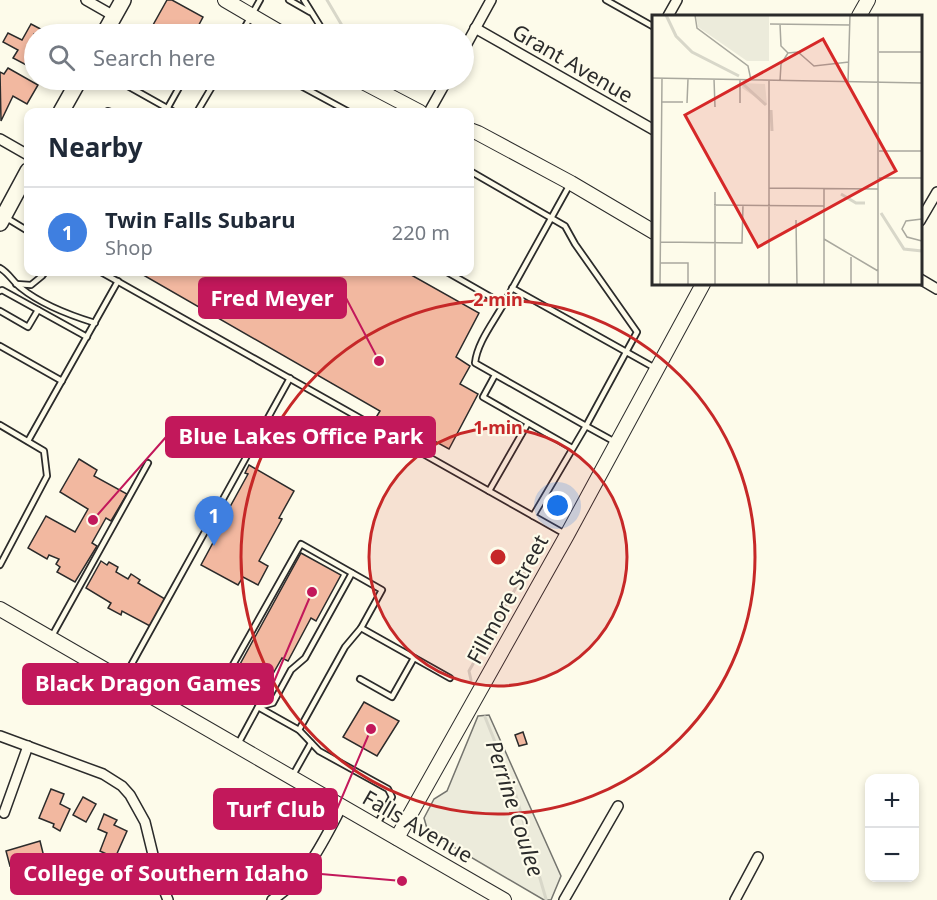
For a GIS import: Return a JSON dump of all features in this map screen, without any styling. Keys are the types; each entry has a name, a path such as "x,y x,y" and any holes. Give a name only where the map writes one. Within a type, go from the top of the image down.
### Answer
{"main road":[{"path":"110,24 123,0"},
{"path":"63,108 73,90"},
{"path":"2,219 24,178"}],"street":[{"path":"86,0 114,16"},
{"path":"225,0 267,24"},
{"path":"475,28 491,0"},
{"path":"669,15 677,0"},
{"path":"860,15 868,0"},
{"name":"Grant Avenue","path":"475,28 652,129"},
{"path":"378,90 412,108"},
{"path":"431,108 441,90"},
{"path":"474,132 571,183 652,231"},
{"path":"0,139 24,153"},
{"path":"922,219 937,192"},
{"path":"922,280 937,289"},
{"name":"Fillmore Street","path":"397,838 567,535 703,285"},
{"name":"Falls Avenue","path":"0,609 397,838 495,898"},
{"path":"0,736 103,774 122,786 130,795 145,822 158,875 168,900"},
{"path":"4,813 28,746"},
{"path":"272,900 286,891 301,876 316,855 342,806"},
{"path":"564,900 618,806"},
{"path":"735,900 758,857"}],"lane":[{"path":"247,24 260,0"},
{"path":"289,0 312,13"},
{"path":"304,0 319,24"},
{"path":"606,0 652,26"},
{"path":"134,90 165,108"},
{"path":"168,108 178,90"},
{"path":"199,108 210,90"},
{"path":"309,90 342,108"},
{"path":"474,173 565,226 574,244 637,332 586,426 533,516"},
{"path":"571,183 476,353 475,363 617,443"},
{"path":"2,219 24,229"},
{"path":"0,268 20,288 66,314 95,323"},
{"path":"16,284 31,285 42,276"},
{"path":"111,276 567,535"},
{"path":"454,276 503,304"},
{"path":"28,441 118,281"},
{"path":"512,288 657,369"},
{"path":"0,291 2,290 87,338"},
{"path":"0,311 28,327 38,310"},
{"path":"0,346 62,381"},
{"path":"495,375 483,397 572,448"},
{"path":"123,679 290,378"},
{"path":"489,491 528,423"},
{"path":"0,425 45,451 47,476 0,565"},
{"path":"51,638 148,463"},
{"path":"221,686 301,544 382,590 361,628 345,646 298,730"},
{"path":"0,551 6,554"},
{"path":"237,745 258,707 273,703 291,670 305,657 352,573"},
{"path":"361,628 450,678"},
{"path":"360,679 392,697 414,658"},
{"path":"258,707 298,730 319,751 388,789 392,798 376,826"},
{"path":"292,777 311,743"}],"shaded area":[{"path":"489,715 561,876 551,900 544,900 428,832 424,818 434,799 447,791 478,716"}],"building":[{"path":"167,0 172,0 203,17 199,24 154,24"},
{"path":"8,33 22,40 24,36 24,64 13,58 18,50 3,42"},
{"path":"8,68 24,77 24,90 35,90 27,104 13,96 1,121 0,72 4,74"},
{"path":"145,276 413,276 479,313 456,357 470,366 460,384 478,394 449,449 416,431 407,443 372,424 380,411"},
{"path":"79,459 97,470 94,476 127,494 111,521 106,518 92,543 97,546 75,582 57,572 60,567 56,564 59,559 49,555 47,559 28,548 46,516 75,532 88,509 60,492"},
{"path":"249,465 294,491 259,561 268,566 258,585 243,577 238,585 201,565 248,474 245,473"},
{"path":"301,553 341,575 316,621 311,618 288,661 282,658 262,693 233,677"},
{"path":"101,561 118,567 116,572 128,579 131,574 140,580 138,583 165,599 150,626 122,611 121,615 108,608 111,603 86,588"},
{"path":"364,702 399,721 377,756 343,737"},
{"path":"523,732 527,744 519,746 515,735"},
{"path":"51,789 64,794 60,804 70,809 60,831 53,827 54,824 39,818"},
{"path":"83,797 96,804 86,822 73,815"},
{"path":"104,814 117,820 114,825 127,831 115,858 100,851 107,833 98,829"},
{"path":"40,841 44,857 30,861 31,865 21,868 19,864 10,866 6,851"}],"waterway":[{"name":"Perrine Coulee","path":"327,0 341,24"},
{"name":"Perrine Coulee","path":"471,680 469,671 527,568"},
{"name":"Perrine Coulee","path":"485,717 514,789 546,899"}],"place":[{"name":"Fred Meyer","path":"379,361"},
{"name":"Blue Lakes Office Park","path":"93,520"},
{"name":"Twin Falls Subaru","path":"214,546"},
{"name":"Black Dragon Games","path":"312,592"},
{"name":"Turf Club","path":"371,729"},
{"name":"College of Southern Idaho","path":"402,881"}]}
